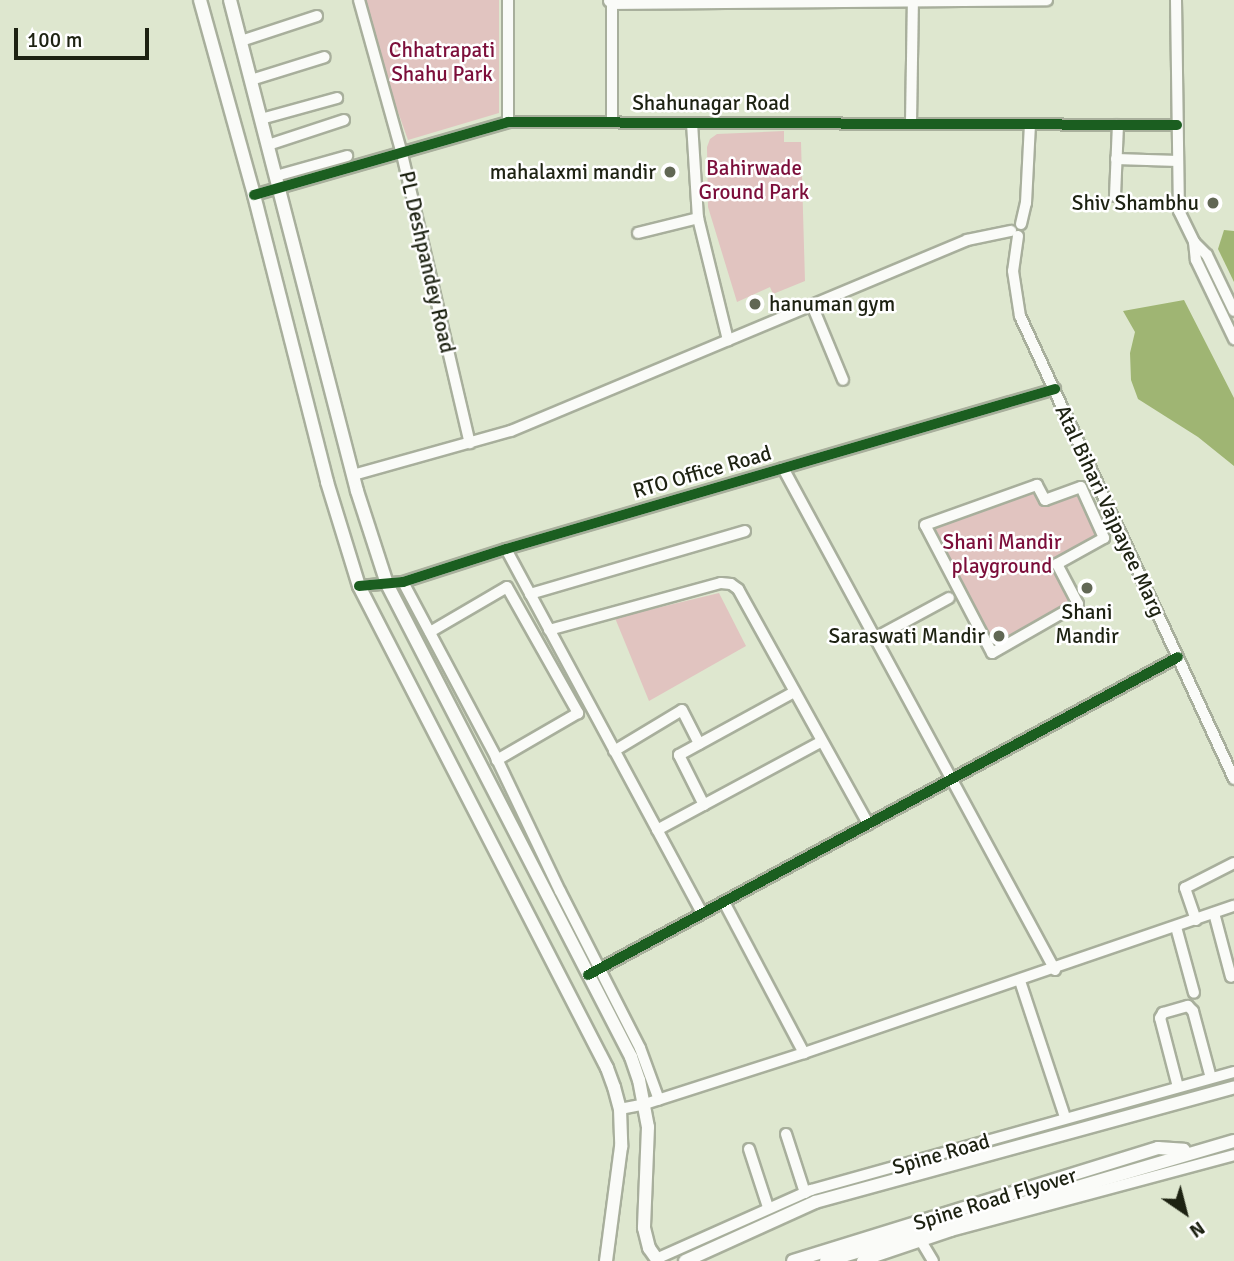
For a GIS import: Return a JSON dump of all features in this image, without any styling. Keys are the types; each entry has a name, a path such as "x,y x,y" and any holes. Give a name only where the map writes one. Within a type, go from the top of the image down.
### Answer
{"main road":[{"path":"200,0 254,195 327,482 359,586 607,1068 620,1109 617,1187 606,1261"},
{"path":"232,0 353,475 387,584 594,972 631,1057 645,1104 648,1127 644,1228 649,1248 657,1260"},
{"name":"Spine Road","path":"685,1261 815,1202 1234,1087"},
{"path":"826,1261 1234,1141"},
{"name":"Spine Road Flyover","path":"793,1261 1158,1148 1198,1150"}],"street":[{"name":"PL Deshpandey Road","path":"359,0 402,154 470,443"},
{"path":"508,0 508,122"},
{"path":"612,122 610,2 1047,0"},
{"path":"1176,0 1179,211 1194,242 1196,260 1234,339"},
{"path":"911,123 913,1"},
{"path":"241,41 317,16"},
{"path":"251,80 325,57"},
{"path":"261,119 337,98"},
{"path":"268,145 344,120"},
{"name":"Shahunagar Road","path":"254,195 278,182 402,154 508,122 1177,125"},
{"path":"692,123 698,218 729,340"},
{"path":"353,475 511,431 967,240 1014,234 1013,225 1021,224 1026,203 1030,124"},
{"path":"1115,196 1118,125"},
{"path":"278,182 347,156"},
{"path":"1116,159 1178,161"},
{"path":"638,233 698,218"},
{"name":"Atal Bihari Vajpayee Marg","path":"1014,234 1013,271 1020,316 1234,779"},
{"path":"1194,242 1208,255 1234,311"},
{"path":"811,305 843,380"},
{"name":"RTO Office Road","path":"359,586 403,582 506,549 1055,390"},
{"path":"783,468 1055,970"},
{"path":"1037,485 1045,500 1081,487 1104,538 1057,564 1078,604 992,653 926,525 1037,485"},
{"path":"530,594 745,531"},
{"path":"506,549 702,914"},
{"path":"403,582 497,760 594,972 640,1048 659,1100"},
{"path":"549,630 721,583 731,584 737,589 869,824"},
{"path":"430,632 507,587 578,713 497,760"},
{"path":"875,638 949,598"},
{"path":"594,972 1178,657"},
{"path":"704,805 679,755 794,692"},
{"path":"614,751 682,709 699,744"},
{"path":"657,830 822,741"},
{"path":"1196,920 1185,888 1234,863"},
{"path":"724,902 804,1053"},
{"path":"620,1109 659,1100 804,1053 1055,970 1234,906"},
{"path":"1214,913 1231,977"},
{"path":"1176,927 1194,993"},
{"path":"1020,981 1065,1117"},
{"path":"1178,1087 1160,1018 1163,1013 1188,1006 1193,1011 1211,1078"},
{"name":"Spine Road","path":"657,1260 768,1207 805,1193 1065,1117 1234,1072"},
{"path":"786,1134 805,1193"},
{"path":"749,1149 768,1207"},
{"path":"862,1261 921,1241 1234,1155"},
{"path":"921,1241 933,1261"}],"green space":[{"name":"Chhatrapati Shahu Park","path":"365,0 499,0 499,113 408,140 367,25"},
{"name":"Bahirwade Ground Park","path":"784,131 784,142 801,142 805,281 773,294 770,287 737,302 708,207 707,147 710,139 717,134"},
{"name":"Shani Mandir playground","path":"1037,485 1045,500 1076,485 1099,538 1055,560 1078,604 992,653 926,525"},
{"path":"719,593 746,646 649,701 615,618"}],"shaded area":[{"path":"1224,230 1234,231 1234,282 1218,249"},
{"path":"1184,300 1234,398 1234,466 1198,437 1138,399 1131,380 1130,353 1135,332 1123,311"}],"cycle path":[{"path":"254,195 508,122 1177,125"},
{"path":"359,586 403,582 506,549 1055,389"},
{"path":"588,975 1178,657"}],"place":[{"name":"mahalaxmi mandir","path":"670,172"},
{"name":"Shiv Shambhu","path":"1213,203"},
{"name":"hanuman gym","path":"755,304"},
{"name":"Shani Mandir","path":"1087,588"},
{"name":"Saraswati Mandir","path":"999,636"}]}
